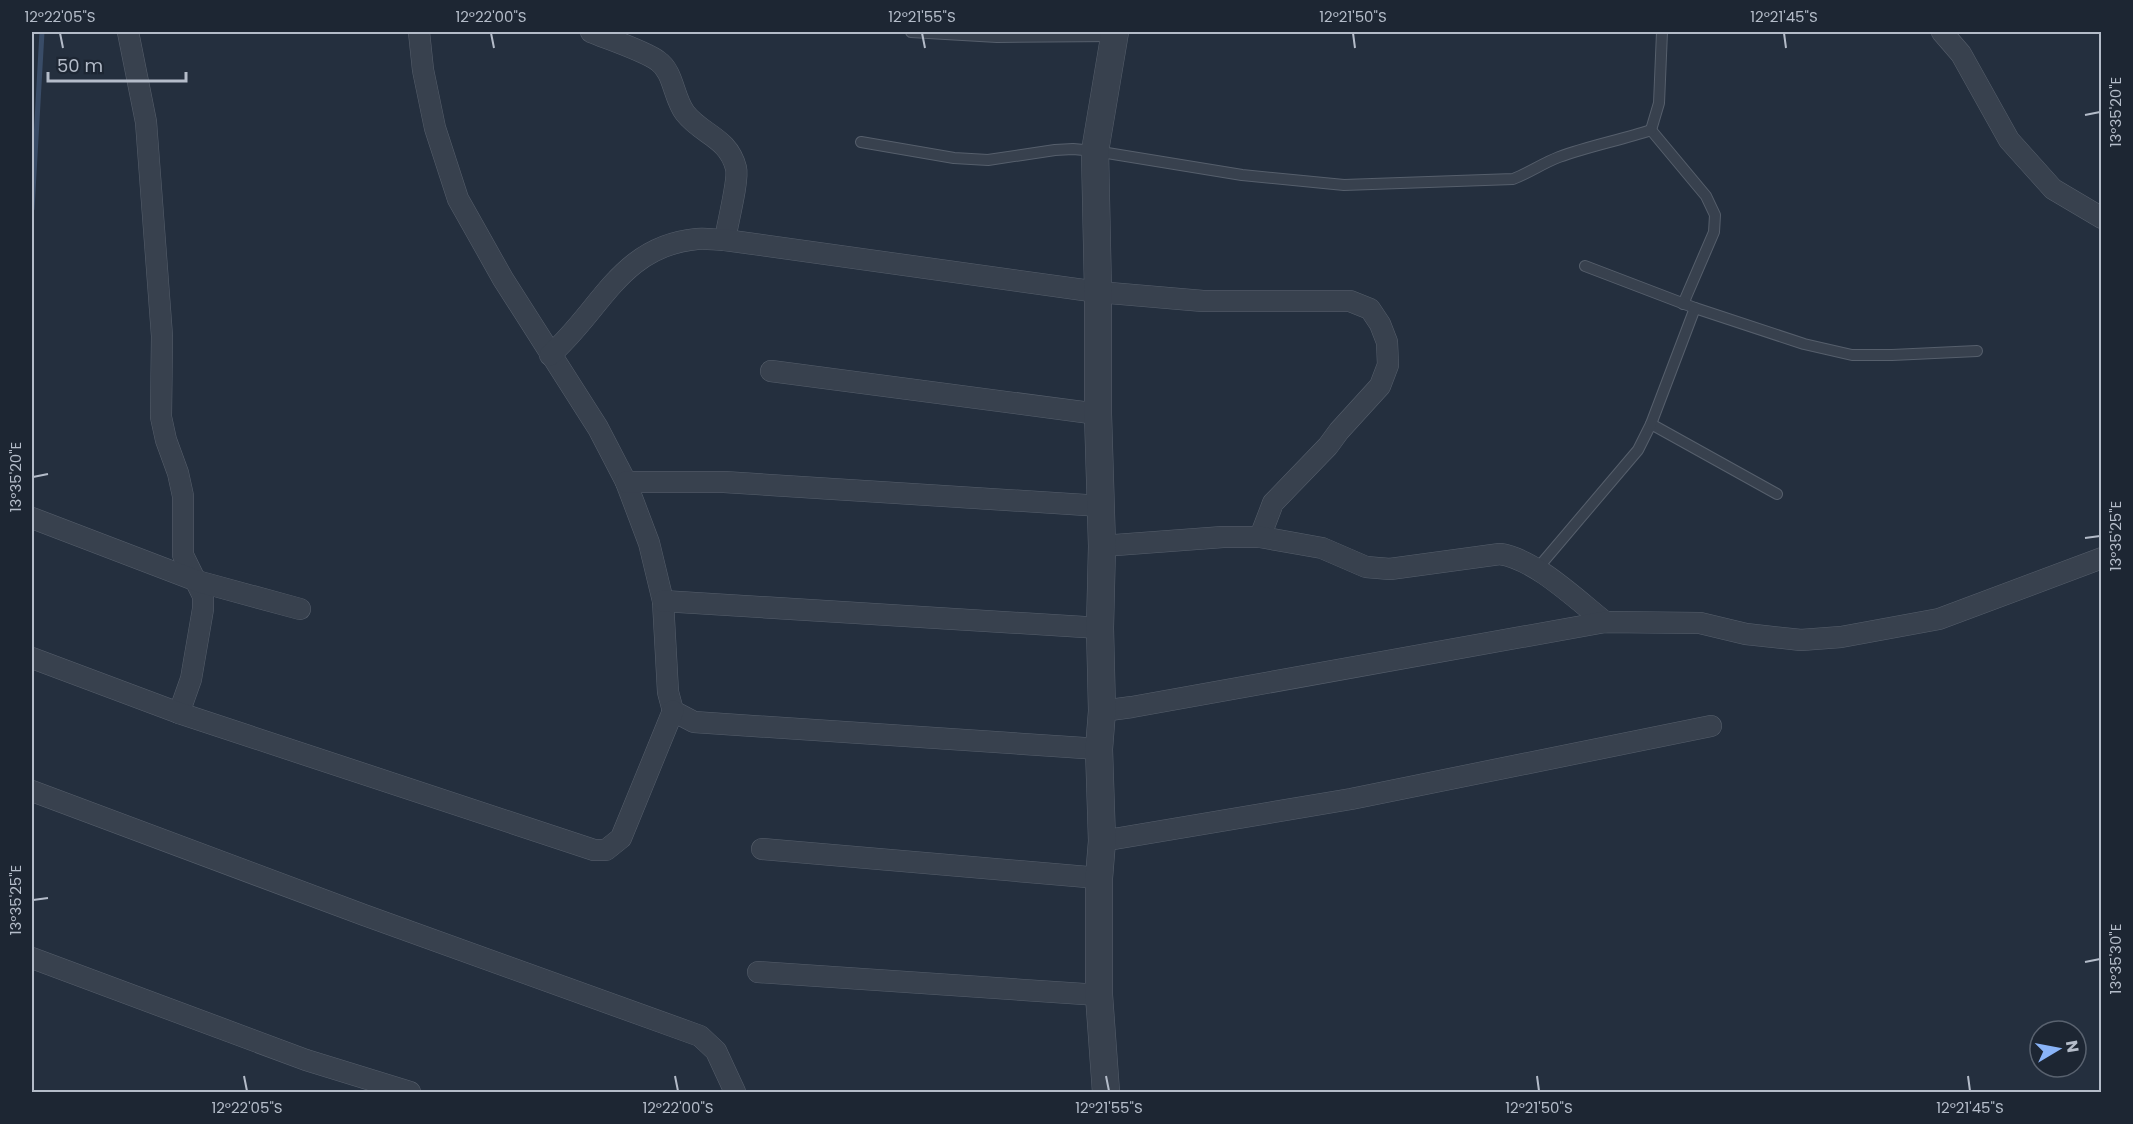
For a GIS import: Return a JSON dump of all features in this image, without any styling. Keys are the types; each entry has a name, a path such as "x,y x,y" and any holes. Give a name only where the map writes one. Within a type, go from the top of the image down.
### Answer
{"street":[{"path":"128,32 147,133 162,336 161,417 165,440 178,473 183,496 183,555 197,581 203,609 191,679 178,713"},
{"path":"32,658 178,713 594,850 606,850 621,838 673,711 668,692 663,601 649,543 626,482 598,428 503,279 458,199 435,128 423,70 419,32"},
{"path":"591,32 657,59 666,68 678,104 693,123 713,134 731,153 737,171 724,240"},
{"path":"1942,32 1961,54 2009,140 2053,189 2102,218"},
{"path":"1106,1092 1099,995 1099,878 1102,841 1099,750 1102,711 1100,628 1102,546 1095,151 1115,34"},
{"path":"550,354 571,334 620,275 636,261 664,246 698,239 724,240 1098,292 1203,301 1350,301 1370,309 1380,324 1387,342 1388,365 1380,386 1328,446 1273,503 1260,537"},
{"path":"771,371 1098,414"},
{"path":"626,482 724,482 1101,506"},
{"path":"32,518 197,581 300,609"},
{"path":"1102,546 1223,537 1260,537 1322,548 1366,567 1390,569 1500,554 1511,555 1537,569 1605,622"},
{"path":"1102,711 1605,622 1700,623 1746,634 1801,640 1841,637 1939,619 2102,558"},
{"path":"663,601 1100,628"},
{"path":"673,711 694,722 1099,750"},
{"path":"1102,841 1351,799 1711,726"},
{"path":"32,791 364,915 700,1036 716,1051 735,1092"},
{"path":"762,849 1099,878"},
{"path":"32,958 306,1060 410,1092"},
{"path":"758,972 1099,995"}],"lane":[{"path":"911,32 997,37 1115,34"},
{"path":"1651,130 1659,103 1662,32"},
{"path":"861,142 954,158 988,160 1073,149 1265,177 1344,184 1513,179 1562,156 1651,130"},
{"path":"1651,130 1706,195 1715,215 1714,232 1683,303"},
{"path":"1585,266 1695,308 1804,344 1852,355 1977,351"},
{"path":"1537,569 1638,450 1651,424 1695,308"},
{"path":"1651,424 1777,494"}],"waterway":[{"path":"32,209 42,32"}]}
